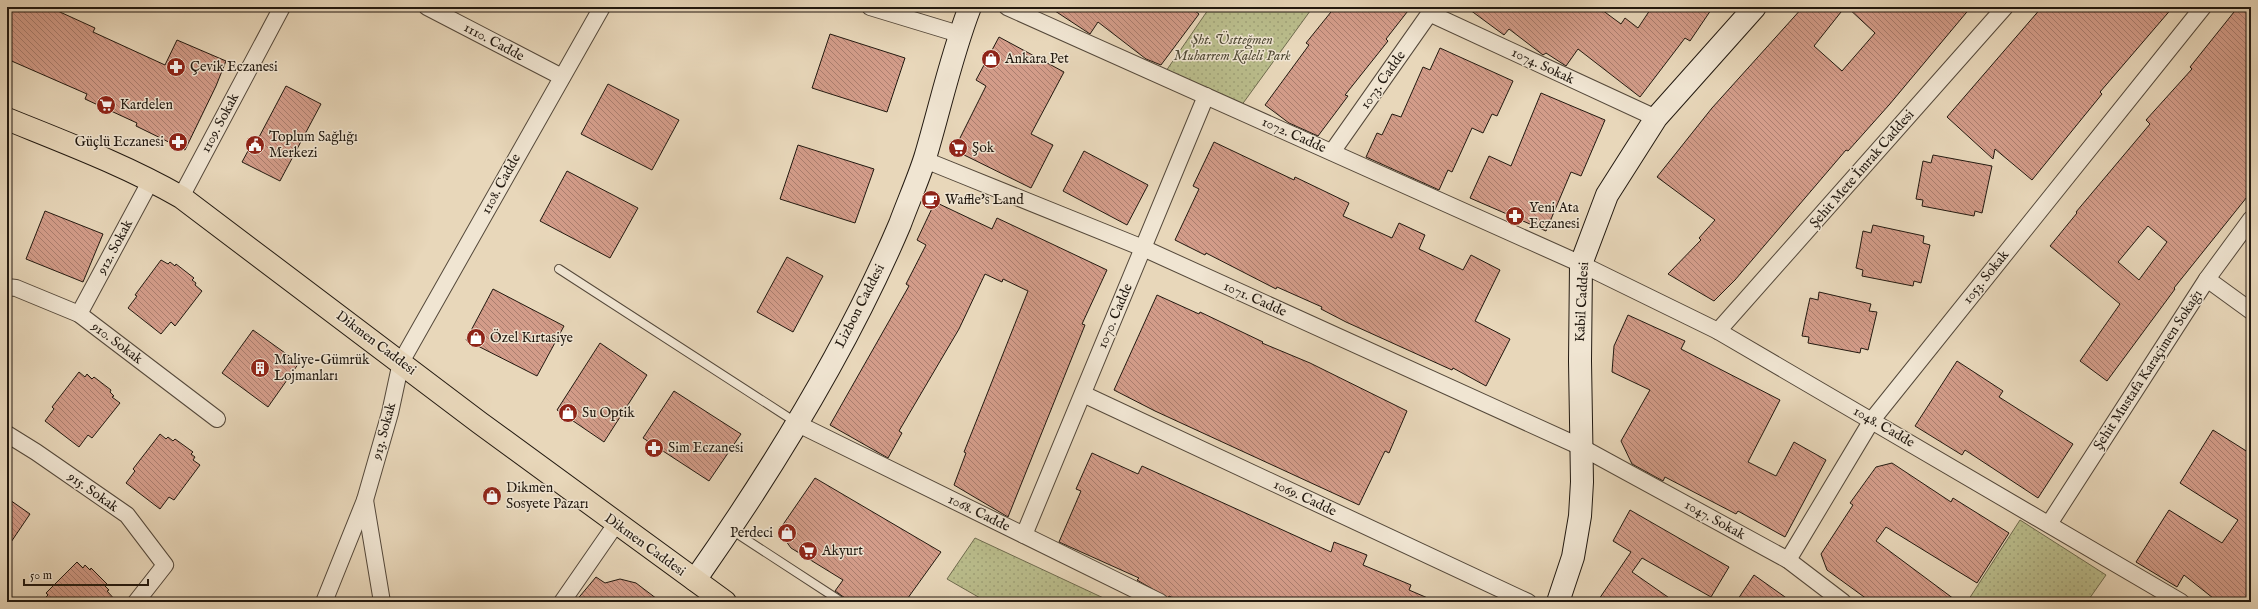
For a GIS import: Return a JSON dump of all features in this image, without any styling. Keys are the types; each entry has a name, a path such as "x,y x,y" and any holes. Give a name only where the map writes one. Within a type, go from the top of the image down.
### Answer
{"main road":[{"name":"Lizbon Caddesi","path":"695,580 798,424 875,278 925,160 959,34 970,7"},
{"name":"Kabil Caddesi","path":"1558,602 1573,557 1580,516 1582,482 1581,264 1607,195 1656,118 1754,7"},
{"name":"Dikmen Caddesi","path":"7,119 151,180 181,197 616,524 723,601"}],"street":[{"name":"1109. Sokak","path":"181,197 282,7"},
{"name":"1110. Cadde","path":"427,7 562,77"},
{"name":"1108. Cadde","path":"401,362 602,7"},
{"path":"870,7 959,34"},
{"name":"1072. Cadde","path":"1007,7 1581,264"},
{"name":"Şehit Mete İmrak Caddesi","path":"1718,331 2005,7"},
{"name":"1053. Sokak","path":"1788,560 1872,420 2203,7"},
{"name":"1074. Sokak","path":"1432,10 1656,118"},
{"name":"1073. Cadde","path":"1332,152 1432,10"},
{"name":"1070. Cadde","path":"1024,535 1206,96"},
{"name":"1071. Cadde","path":"925,160 1143,248 1581,447"},
{"name":"912. Sokak","path":"79,314 151,180"},
{"name":"Şehit Mustafa Karaçimen Sokağı","path":"2049,524 2207,278 2251,219"},
{"name":"1048. Cadde","path":"1581,264 1718,331 2181,602"},
{"path":"2207,278 2251,311"},
{"name":"910. Sokak","path":"7,287 16,288 79,314 217,419"},
{"name":"913. Sokak","path":"324,602 364,500 390,413 401,362"},
{"name":"1069. Cadde","path":"1083,394 1528,602"},
{"name":"1068. Cadde","path":"798,424 1160,602"},
{"name":"915. Sokak","path":"7,434 36,452 127,515 165,565 136,602"},
{"name":"1047. Sokak","path":"1581,447 1788,560 1844,602"},
{"name":"913. Sokak","path":"364,500 382,602"},
{"path":"562,602 616,524"}],"lane":[{"path":"559,269 798,424"},
{"path":"730,529 842,602"}],"green space":[{"name":"Şht. Üstteğmen Muharrem Kaleli Park","path":"1210,7 1313,7 1241,106 1166,71"},
{"path":"2020,520 2106,575 2087,602 1967,602"},
{"path":"975,538 1112,602 987,602 947,579"}],"building":[{"path":"7,7 49,7 95,28 93,32 165,65 177,40 226,61 216,86 185,150 136,126 137,123 85,99 87,94 7,59"},
{"path":"1049,7 1190,7 1199,14 1161,65 1146,59 1098,22 1090,34"},
{"path":"1335,7 1411,7 1386,39 1388,41 1345,95 1348,96 1318,136 1289,123 1265,105 1309,45 1306,43"},
{"path":"1466,7 1598,7 1621,24 1625,18 1638,28 1652,7 1713,7 1690,41 1685,38 1640,97 1578,49 1566,66 1546,53 1543,55 1509,29 1504,35"},
{"path":"1803,7 1845,7 1814,46 1842,71 1875,33 1847,7 1971,7 1889,105 1848,151 1846,150 1735,280 1714,301 1668,274 1701,240 1699,238 1715,220 1657,177 1712,108"},
{"path":"2042,7 2173,7 2100,92 2102,94 2032,180 1995,149 1993,159 1947,117"},
{"path":"2238,7 2251,7 2251,192 2174,288 2175,289 2107,381 2080,361 2120,304 2050,246 2077,213 2076,212 2150,124 2146,120 2192,69 2190,67","holes":["2148,226 2167,242 2139,280 2118,262"]},
{"path":"830,34 905,58 887,112 812,88"},
{"path":"999,37 1064,72 1031,134 1053,145 1031,188 954,150 986,86 976,80"},
{"path":"1440,48 1513,81 1497,116 1492,114 1483,133 1472,128 1452,172 1448,170 1439,190 1366,157 1377,133 1382,135 1392,114 1401,117 1423,67 1430,70"},
{"path":"608,84 679,120 652,170 581,134"},
{"path":"286,86 321,104 280,181 242,162 255,138 258,139"},
{"path":"1541,93 1605,120 1581,176 1571,172 1546,231 1470,198 1489,156 1511,166"},
{"path":"1214,142 1294,180 1295,177 1349,203 1343,216 1392,238 1399,223 1425,235 1419,249 1463,270 1471,255 1500,270 1475,321 1510,339 1486,386 1453,368 1452,370 1346,322 1321,309 1322,307 1277,287 1276,289 1206,253 1205,255 1175,240 1199,189 1193,186"},
{"path":"798,145 874,169 855,223 780,199"},
{"path":"1084,151 1148,185 1127,225 1063,191"},
{"path":"1933,155 1992,166 1982,213 1975,211 1974,216 1922,206 1923,200 1916,199 1923,161 1931,163"},
{"path":"567,171 638,208 610,258 540,221"},
{"path":"935,202 992,229 997,218 1107,270 1082,324 1085,325 1008,517 954,485 966,453 964,452 1028,291 1003,279 1002,282 985,274 959,329 899,431 902,433 888,458 830,425 909,286 906,284 926,245 917,240"},
{"path":"45,211 103,234 83,282 26,259"},
{"path":"1873,225 1924,236 1923,243 1930,245 1921,283 1914,281 1913,286 1862,276 1863,270 1856,268 1863,231 1871,233"},
{"path":"787,257 823,276 793,332 757,312"},
{"path":"161,260 168,264 170,262 175,266 176,264 194,278 192,280 196,283 195,285 202,291 175,326 171,322 161,334 128,308 137,296 135,295"},
{"path":"493,289 564,326 537,376 466,340"},
{"path":"1819,292 1871,304 1869,311 1877,312 1868,350 1861,348 1860,353 1808,343 1809,337 1802,336 1810,298 1818,300"},
{"path":"1157,295 1199,314 1200,312 1263,342 1262,343 1310,363 1407,411 1389,453 1385,451 1359,505 1155,411 1114,390"},
{"path":"1628,315 1685,341 1681,349 1780,400 1748,462 1776,476 1794,442 1826,460 1785,537 1738,511 1736,514 1665,477 1663,481 1632,464 1621,441 1650,390 1612,372 1614,346"},
{"name":"Maliye-Gümrük Lojmanları","path":"253,330 299,363 268,407 222,373"},
{"path":"600,343 647,375 604,442 557,410"},
{"path":"1957,361 2003,391 1999,397 2073,444 2038,498 1965,450 1962,455 1915,426"},
{"path":"79,372 85,377 87,374 92,379 94,377 111,390 110,392 114,396 112,397 120,403 92,438 88,435 79,447 45,421 54,409 52,407"},
{"path":"674,391 741,434 709,481 643,438"},
{"path":"2213,430 2251,454 2251,602 2218,602 2184,575 2177,587 2136,562 2169,510 2222,543 2238,520 2180,483"},
{"path":"160,434 166,439 168,437 173,441 175,439 193,452 191,454 195,457 193,460 200,465 174,500 169,497 160,509 126,483 135,471 133,469"},
{"path":"1092,453 1138,474 1142,466 1331,552 1334,542 1367,555 1363,565 1411,585 1409,590 1437,602 1181,602 1169,596 1168,598 1137,580 1139,578 1059,542 1081,491 1076,489"},
{"path":"1892,463 1951,502 1953,498 2009,533 1977,583 1886,527 1876,541 1958,602 1871,602 1827,570 1821,554 1853,505 1850,503 1876,467"},
{"path":"815,478 941,552 905,602 847,602 845,598 835,591 843,580 791,548 783,537 782,526"},
{"path":"7,498 30,514 7,548"},
{"path":"1630,510 1729,567 1711,597 1642,558 1632,572 1675,602 1597,602 1631,552 1613,541"},
{"path":"77,562 83,568 85,565 90,570 91,568 107,584 105,586 109,590 107,591 117,602 41,602 48,595 46,593"},
{"path":"1754,575 1792,602 1736,602"},
{"path":"596,577 605,583 620,579 636,583 661,602 575,602"}],"place":[{"name":"Ankara Pet","path":"991,59"},
{"name":"Çevik Eczanesi","path":"176,67"},
{"name":"Kardelen","path":"106,105"},
{"name":"Güçlü Eczanesi","path":"178,142"},
{"name":"Toplum Sağlığı Merkezi","path":"255,145"},
{"name":"Şok","path":"958,148"},
{"name":"Waffle's Land","path":"931,200"},
{"name":"Yeni Ata Eczanesi","path":"1515,216"},
{"name":"Özel Kırtasiye","path":"476,338"},
{"name":"Maliye-Gümrük Lojmanları","path":"260,368"},
{"name":"Su Optik","path":"568,413"},
{"name":"Sim Eczanesi","path":"654,448"},
{"name":"Dikmen Sosyete Pazarı","path":"492,496"},
{"name":"Perdeci","path":"787,533"},
{"name":"Akyurt","path":"808,551"}]}
